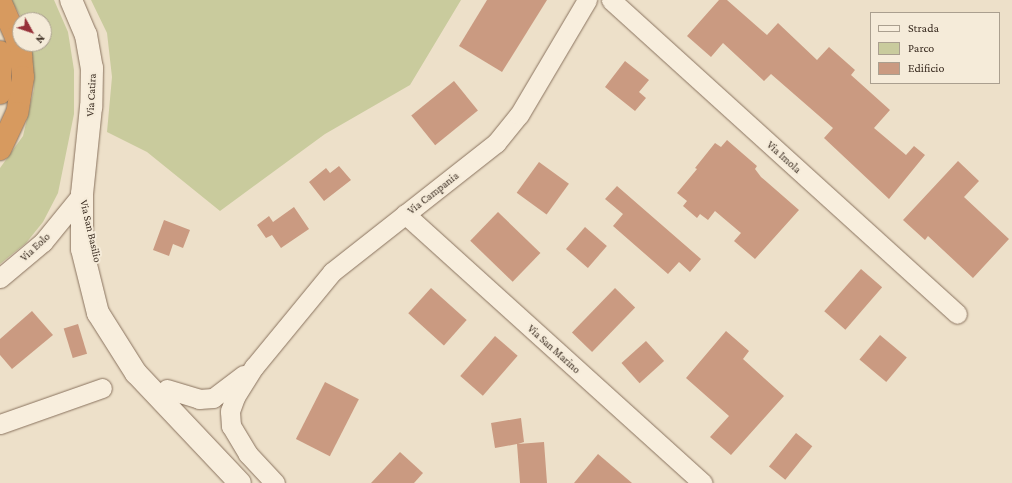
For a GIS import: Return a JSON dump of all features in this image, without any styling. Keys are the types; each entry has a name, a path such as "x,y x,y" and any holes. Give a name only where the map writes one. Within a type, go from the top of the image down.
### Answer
{"highway":[{"path":"0,2 16,37 21,55 22,77 17,113 0,149"},
{"path":"0,52 0,93"}],"street":[{"name":"Via Catira","path":"71,0 86,35 92,68 82,194"},
{"name":"Via Campania","path":"254,367 332,272 496,143 519,115 587,0"},
{"name":"Via Imola","path":"611,0 957,314"},
{"name":"Via Eolo","path":"0,278 43,242 82,194"},
{"name":"Via San Basilio","path":"82,194 110,307 130,344 167,388 258,483"},
{"name":"Via San Basilio","path":"82,194 82,250 98,313 136,373 240,483"},
{"name":"Via San Marino","path":"405,214 703,483"},
{"path":"167,388 199,399 213,398 254,367"},
{"path":"254,367 235,398 230,411 231,426 244,448 275,483"},
{"path":"0,424 102,388"}],"green space":[{"path":"11,0 54,0 68,32 74,70 74,114 58,193 43,222 26,243 0,264 0,168 23,136 34,89 31,52 52,52 52,12 18,12"},
{"path":"91,0 461,0 410,85 325,134 220,211 147,152 107,132 112,77 107,33"}],"building":[{"path":"487,0 547,0 502,72 459,46"},
{"path":"719,0 727,0 767,35 778,23 817,60 829,47 855,70 851,75 890,110 874,128 906,155 914,146 925,155 889,199 824,138 833,128 771,74 764,81 723,43 711,57 687,36"},
{"path":"625,61 649,80 639,92 646,98 635,111 605,87"},
{"path":"454,81 478,111 435,145 411,116"},
{"path":"727,140 757,166 755,169 761,177 799,210 755,259 734,241 741,233 715,211 708,220 700,214 697,218 683,206 687,201 677,193 697,169 695,168 715,143 721,147"},
{"path":"958,161 979,181 964,197 1009,239 973,278 928,236 925,240 903,220"},
{"path":"539,162 569,184 547,214 517,193"},
{"path":"339,166 351,180 324,201 309,182 326,168 330,173"},
{"path":"617,186 701,259 690,272 679,262 668,274 613,226 623,214 605,199"},
{"path":"294,207 309,229 281,248 272,235 266,238 257,225 269,216 273,222"},
{"path":"498,212 540,253 513,282 470,241"},
{"path":"164,220 190,230 183,248 173,244 169,256 153,250"},
{"path":"585,227 607,246 588,268 566,249"},
{"path":"861,269 882,287 845,330 824,311"},
{"path":"431,288 467,320 444,345 408,313"},
{"path":"615,288 635,307 592,352 572,333"},
{"path":"32,311 53,335 12,369 0,355 0,339"},
{"path":"78,324 87,354 73,358 64,328"},
{"path":"726,331 749,351 743,359 784,396 731,455 710,437 729,416 686,378"},
{"path":"880,335 907,357 886,382 859,360"},
{"path":"495,336 518,356 483,396 460,376"},
{"path":"646,341 664,361 640,383 621,363"},
{"path":"325,382 359,399 330,456 296,439"},
{"path":"521,418 524,442 518,444 544,442 547,483 520,483 517,444 495,448 491,423"},
{"path":"796,433 812,446 785,480 769,466"},
{"path":"400,452 423,473 414,483 371,483"},
{"path":"598,454 632,483 574,483"}]}
